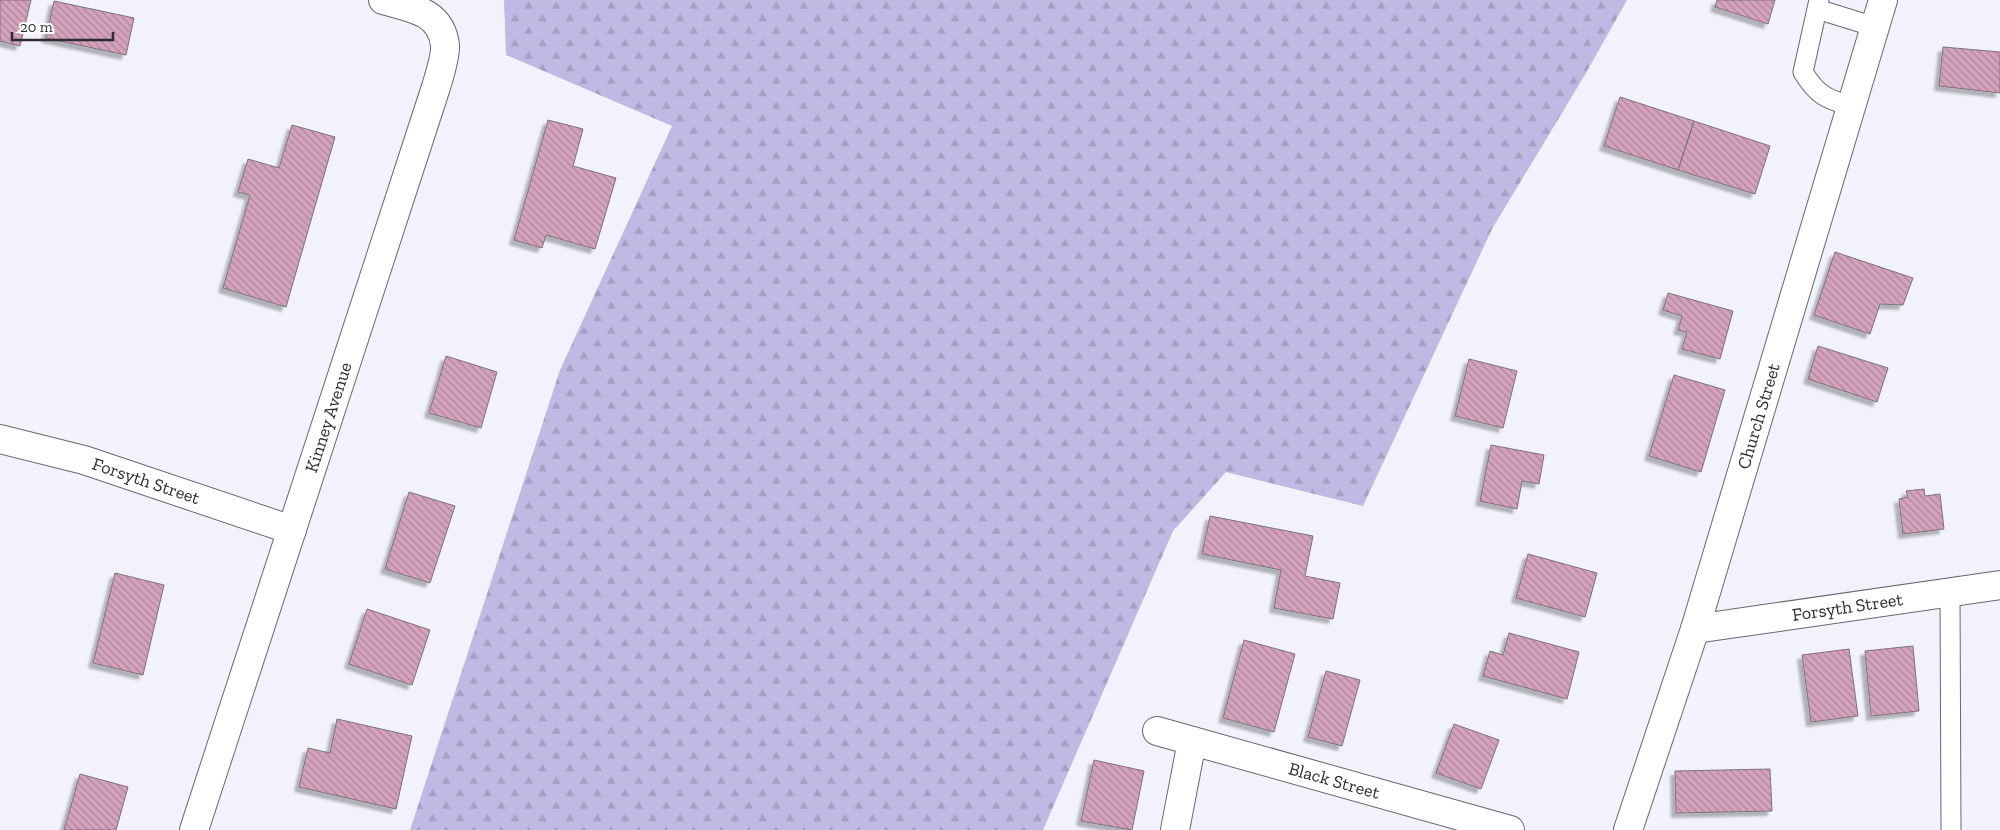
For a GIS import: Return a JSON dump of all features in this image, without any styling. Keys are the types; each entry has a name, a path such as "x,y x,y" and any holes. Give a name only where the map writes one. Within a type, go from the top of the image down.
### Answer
{"street":[{"name":"Kinney Avenue","path":"194,830 436,88 446,46 439,24 422,11 383,0"},
{"name":"Church Street","path":"1628,830 1695,629 1883,0"},
{"name":"Forsyth Street","path":"0,440 84,460 292,530"},
{"name":"Forsyth Street","path":"1695,629 2000,585"},
{"name":"Black Street","path":"1157,731 1510,830"},
{"path":"1175,830 1192,742"}],"lane":[{"path":"1851,106 1832,101 1813,89 1803,72 1818,5 1875,27"},
{"path":"1950,592 1951,830"}],"green space":[{"path":"504,0 1627,0 1586,73 1492,229 1363,506 1226,472 1173,531 1043,830 410,830 560,370 672,126 506,55"}],"building":[{"path":"0,0 31,0 20,46 0,41"},
{"path":"1717,0 1775,0 1768,24 1715,7"},
{"path":"54,1 134,18 126,55 46,38"},
{"path":"1943,47 2000,52 2000,93 1939,86"},
{"path":"1620,97 1694,121 1678,170 1604,146"},
{"path":"548,120 583,129 573,166 616,178 595,249 546,235 542,248 514,240"},
{"path":"1694,121 1770,146 1755,194 1678,170"},
{"path":"292,125 335,137 286,307 223,288 250,195 238,192 248,159 279,168"},
{"path":"1835,252 1913,278 1903,305 1880,304 1870,334 1814,315"},
{"path":"1668,293 1733,311 1720,359 1682,349 1687,332 1678,330 1682,316 1663,310"},
{"path":"1818,346 1888,368 1877,402 1808,379"},
{"path":"446,356 497,372 481,428 429,413"},
{"path":"1469,359 1517,371 1503,428 1455,416"},
{"path":"1674,375 1725,390 1701,472 1649,456"},
{"path":"1491,445 1544,455 1539,484 1522,481 1517,509 1480,501"},
{"path":"1924,489 1925,496 1940,494 1944,529 1903,534 1899,499 1908,497 1906,491"},
{"path":"409,492 455,506 430,583 385,569"},
{"path":"1210,516 1313,536 1305,576 1340,583 1333,619 1274,608 1281,570 1202,554"},
{"path":"1528,554 1597,573 1585,617 1516,598"},
{"path":"115,573 164,585 143,675 93,663"},
{"path":"367,609 430,630 412,685 349,664"},
{"path":"1509,633 1579,652 1567,699 1483,676 1490,651 1503,655"},
{"path":"1244,640 1295,654 1274,732 1223,718"},
{"path":"1913,646 1919,711 1871,716 1865,651"},
{"path":"1849,649 1858,716 1811,722 1802,655"},
{"path":"1326,671 1360,680 1342,746 1308,737"},
{"path":"337,719 412,736 396,809 299,787 308,748 330,753"},
{"path":"1454,724 1499,740 1481,789 1436,773"},
{"path":"1094,760 1144,771 1132,830 1081,821"},
{"path":"1770,769 1772,811 1676,813 1675,771"},
{"path":"80,774 128,787 116,830 64,830"}]}
